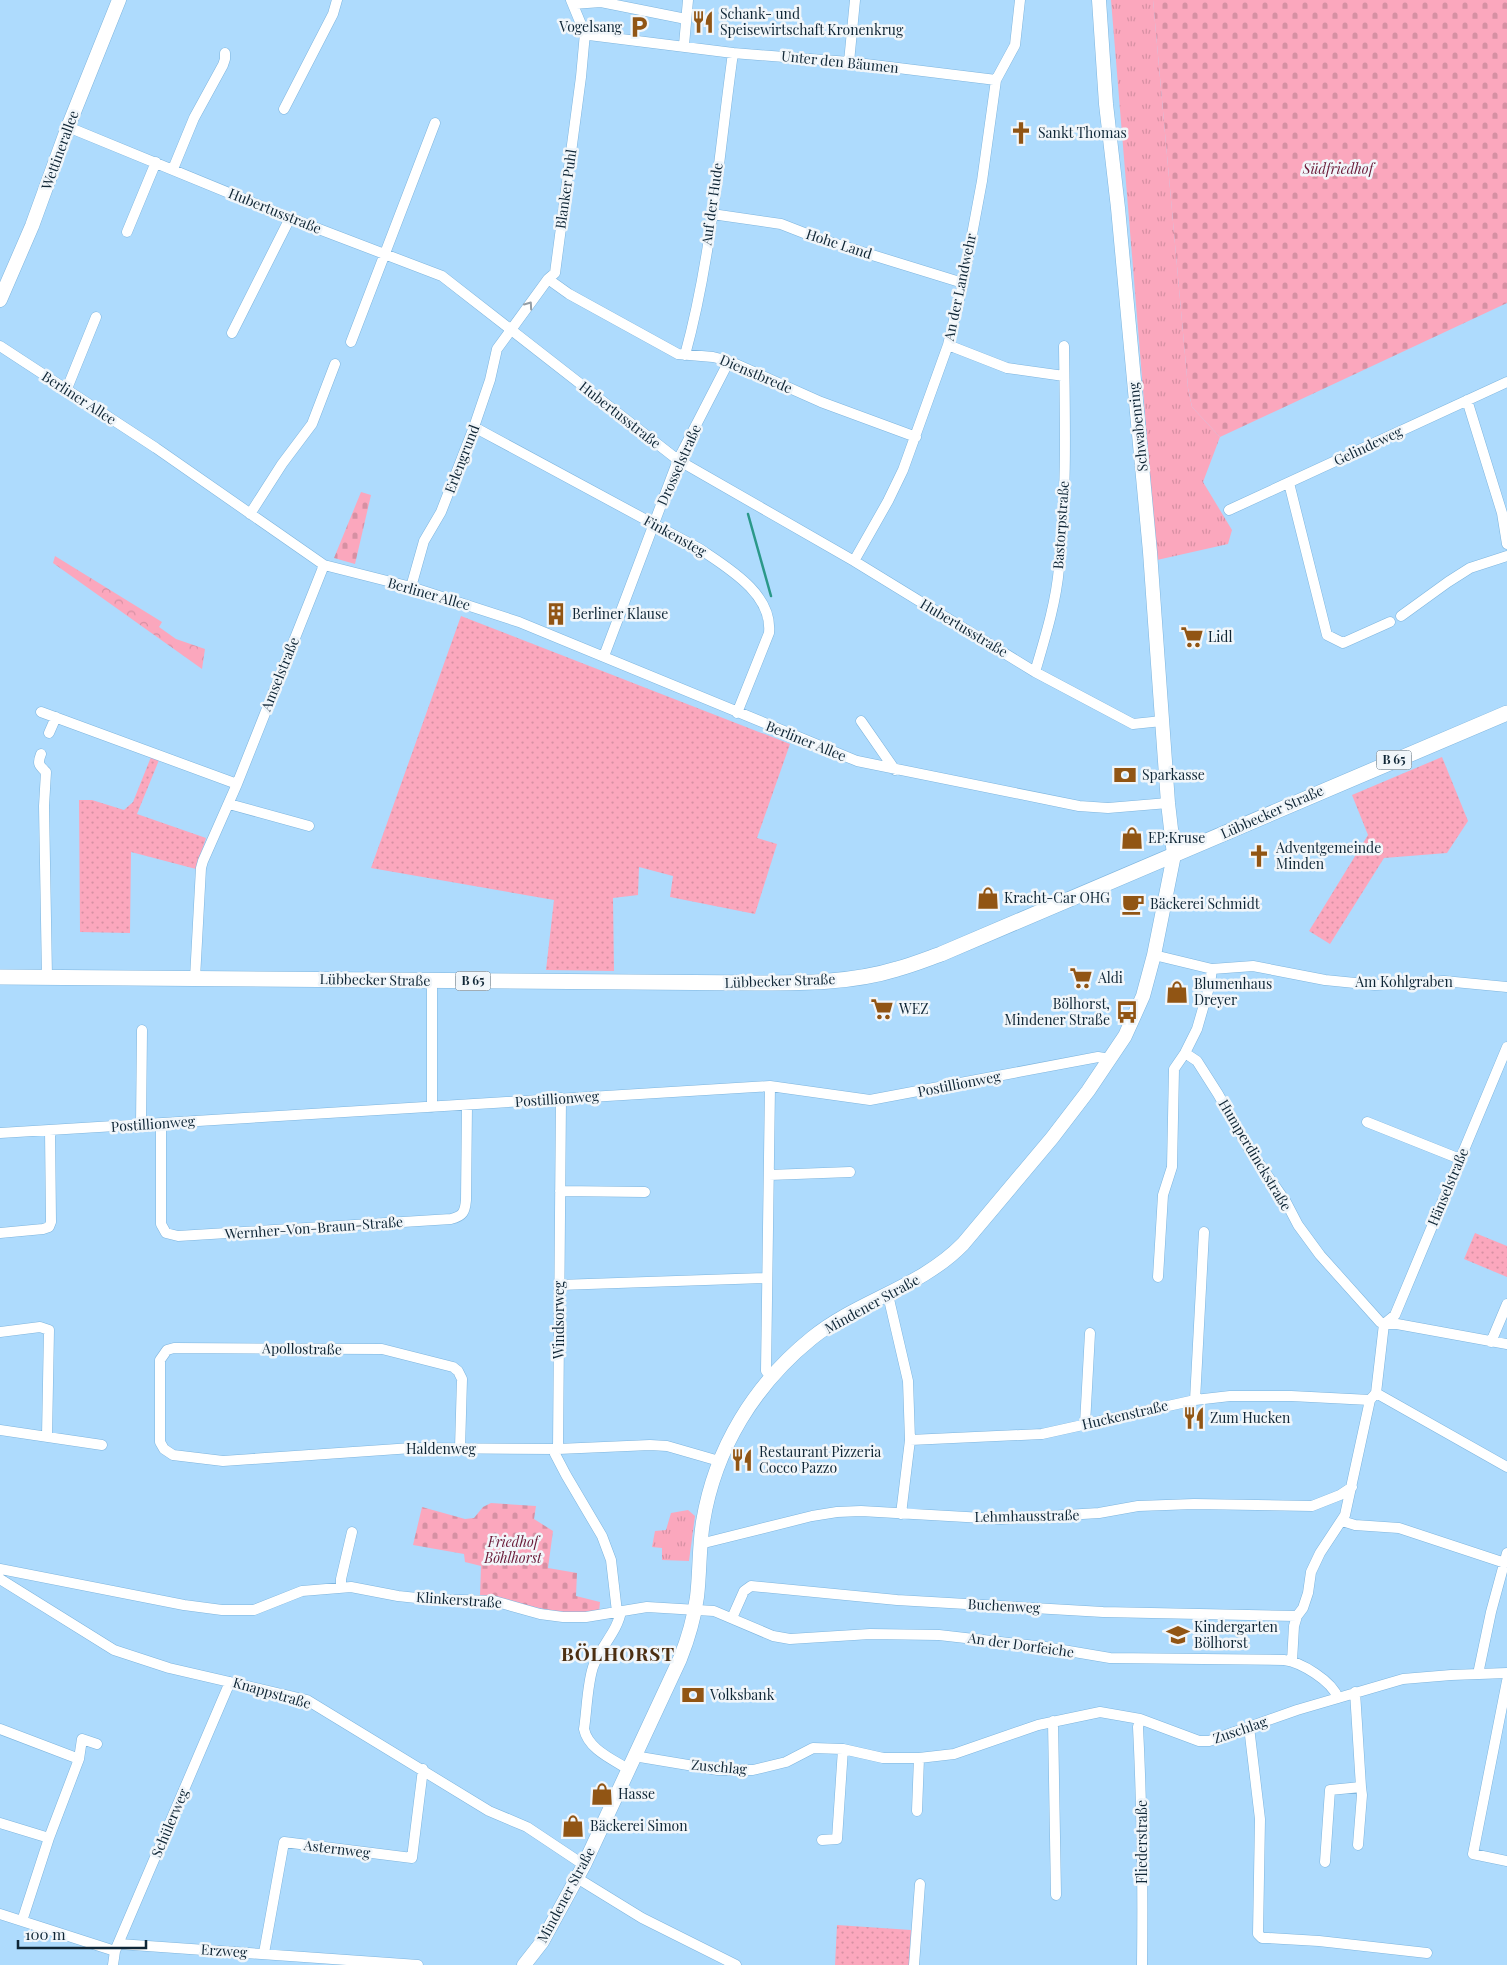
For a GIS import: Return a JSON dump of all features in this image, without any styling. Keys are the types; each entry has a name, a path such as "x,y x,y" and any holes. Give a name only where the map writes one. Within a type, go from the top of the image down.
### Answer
{"main road":[{"name":"Lübbecker Straße","path":"0,977 803,984 896,970 941,954 1507,713"}],"street":[{"name":"Wettinerallee","path":"0,300 32,226 68,127 119,0"},
{"path":"284,109 333,14 337,0"},
{"path":"686,19 601,2 572,2 585,33 684,45 688,0"},
{"path":"849,62 855,0"},
{"name":"An der Landwehr","path":"854,561 888,501 916,437 948,345 963,283 982,181 996,80 1014,45 1020,0"},
{"name":"Schwabenring","path":"1099,0 1106,104 1150,552 1168,803 1174,855"},
{"name":"Blanker Puhl","path":"511,332 548,279 555,274 585,33"},
{"name":"Unter den Bäumen","path":"684,45 733,53 849,62 996,80"},
{"path":"173,169 194,118 223,65 225,53"},
{"name":"Auf der Hude","path":"685,355 695,318 712,214 733,53"},
{"path":"351,342 435,123"},
{"name":"Hubertusstraße","path":"68,127 290,218 442,276 511,332 678,460 854,561 1036,672 1133,724 1162,721"},
{"path":"127,232 156,162"},
{"name":"Hohe Land","path":"712,214 780,224 817,238 963,283"},
{"path":"232,333 290,218"},
{"name":"Dienstbrede","path":"548,279 569,294 658,345 678,354 713,356 729,360 821,402 916,437"},
{"path":"66,390 96,317"},
{"name":"Erlengrund","path":"412,586 424,541 442,512 474,427 490,380 497,349 511,332"},
{"path":"948,345 1007,368 1064,376"},
{"name":"Berliner Allee","path":"0,346 156,448 324,565 412,586 519,622 849,758 895,770 1079,806 1108,808 1168,803"},
{"name":"Bastorpstraße","path":"1036,672 1059,569 1064,466 1064,346"},
{"name":"Drosselstraße","path":"604,656 678,460 729,360"},
{"path":"250,514 282,464 312,424 336,364"},
{"name":"Gelindeweg","path":"1229,510 1507,382"},
{"path":"1467,400 1504,512 1507,544"},
{"name":"Finkensteg","path":"474,427 700,549 743,581 762,602 770,622 769,633 737,713"},
{"path":"1289,483 1327,635 1344,642 1390,622"},
{"path":"1401,616 1470,568 1507,556"},
{"name":"Amselstraße","path":"195,978 201,868 324,565"},
{"path":"41,712 236,784"},
{"path":"49,733 56,718"},
{"path":"861,721 895,770"},
{"path":"41,754 39,766 46,772 44,806 47,977"},
{"path":"228,804 309,826"},
{"name":"Mindener Straße","path":"524,1965 542,1942 584,1865 680,1659 695,1609 700,1544 708,1494 719,1461 744,1412 771,1376 814,1336 846,1316 937,1267 949,1258 1052,1138 1110,1059 1125,1036 1135,1015 1154,955 1174,855"},
{"name":"Am Kohlgraben","path":"1154,955 1212,969 1253,966 1328,980 1375,985 1444,981 1507,987"},
{"path":"1158,1277 1163,1194 1172,1167 1174,1069 1186,1054 1197,1029 1210,984 1212,969"},
{"path":"432,981 432,1107"},
{"path":"141,1125 142,1030"},
{"name":"Hänselstraße","path":"1384,1324 1395,1315 1507,1047"},
{"name":"Humperdinckstraße","path":"1186,1054 1197,1061 1249,1149 1286,1202 1298,1225 1320,1255 1384,1324"},
{"name":"Postillionweg","path":"0,1133 770,1086 870,1100 1098,1057 1110,1059"},
{"path":"770,1086 766,1371 771,1376"},
{"name":"Windsorweg","path":"560,1098 560,1285 555,1454 602,1536 611,1560 619,1611"},
{"name":"Wernher-Von-Braun-Straße","path":"161,1124 161,1224 166,1233 178,1236 451,1219 458,1217 466,1210 466,1105"},
{"path":"1367,1122 1460,1159"},
{"path":"0,1233 43,1229 48,1227 51,1222 50,1130"},
{"path":"770,1175 850,1172"},
{"path":"560,1191 645,1192"},
{"path":"1195,1400 1204,1232"},
{"path":"560,1285 766,1278"},
{"path":"888,1295 908,1381 910,1440 901,1514"},
{"path":"1491,1342 1507,1304"},
{"path":"1338,1698 1334,1688 1292,1661 1294,1626 1296,1616 1303,1608 1308,1593 1311,1572 1317,1559 1342,1520 1352,1487 1373,1396 1384,1324 1397,1324 1507,1344"},
{"path":"0,1332 40,1327 49,1330 47,1436"},
{"path":"1085,1424 1090,1333"},
{"name":"Apollostraße","path":"164,1449 159,1437 160,1360 167,1350 174,1348 382,1349 453,1367 458,1371 462,1379 460,1448"},
{"name":"Huckenstraße","path":"910,1440 1042,1434 1195,1400 1230,1396 1373,1396"},
{"path":"1373,1396 1507,1467"},
{"path":"0,1430 102,1445"},
{"name":"Haldenweg","path":"164,1449 173,1454 223,1461 377,1450 667,1446 719,1461"},
{"name":"Lehmhausstraße","path":"700,1544 828,1513 861,1511 1001,1519 1099,1513 1138,1506 1194,1504 1312,1506 1340,1496 1352,1487"},
{"path":"1342,1520 1355,1525 1399,1528 1506,1558 1491,1612 1478,1674"},
{"path":"341,1587 352,1532"},
{"name":"Klinkerstraße","path":"0,1569 184,1605 222,1610 254,1610 302,1591 341,1587 426,1599 494,1601 540,1614 563,1617 586,1617 647,1607 695,1609"},
{"name":"Knappstraße","path":"0,1580 114,1650 169,1668 306,1700 329,1712 380,1746 423,1769 489,1811 527,1827 584,1865"},
{"name":"Buchenweg","path":"732,1618 744,1591 750,1586 897,1600 1083,1610 1296,1616"},
{"name":"An der Dorfeiche","path":"695,1609 714,1611 773,1636 790,1639 870,1634 939,1635 1036,1646 1110,1658 1292,1661"},
{"path":"619,1611 620,1618 599,1652 593,1668 584,1729 591,1745 628,1769"},
{"name":"Zuschlag","path":"634,1756 718,1770 753,1770 786,1762 814,1748 843,1749 882,1758 919,1758 954,1754 1053,1721 1100,1712 1140,1719 1199,1741 1215,1740 1297,1710 1403,1679 1419,1676 1507,1673"},
{"path":"1507,1681 1473,1854 1507,1861"},
{"name":"Schülerweg","path":"113,1965 117,1947 230,1682"},
{"path":"1355,1692 1362,1795 1358,1845"},
{"name":"Fliederstraße","path":"1140,1719 1138,1727 1143,1841 1142,1965"},
{"path":"1053,1721 1056,1896"},
{"path":"1249,1728 1260,1819 1256,1931 1260,1936 1268,1938 1319,1941 1427,1953"},
{"path":"0,1730 79,1759"},
{"path":"22,1921 49,1838 79,1759 82,1739 97,1744"},
{"path":"822,1840 837,1838 843,1749"},
{"path":"917,1811 919,1758"},
{"name":"Asternweg","path":"264,1953 284,1842 412,1858 423,1769"},
{"path":"1325,1862 1330,1790 1360,1787"},
{"path":"0,1822 49,1838"},
{"path":"577,1878 642,1918 736,1965"},
{"path":"914,1965 920,1884"},
{"name":"Erzweg","path":"0,1914 117,1947 264,1953 418,1965"}],"green space":[{"path":"1111,0 1153,0 1188,388 1192,407 1220,437 1203,482 1232,530 1228,544 1157,560"},
{"name":"Südfriedhof","path":"1153,0 1507,0 1507,303 1220,437 1192,407 1188,388"},
{"path":"361,492 371,495 355,564 334,558"},
{"path":"55,556 162,622 159,627 176,639 205,649 202,669 53,563"},
{"path":"461,616 790,744 757,838 777,844 755,914 670,897 673,876 639,867 638,895 613,898 614,971 546,970 554,900 371,868"},
{"path":"151,757 159,760 137,814 206,838 196,869 131,852 130,933 80,932 79,800 92,800 124,810 133,802"},
{"path":"1442,757 1468,821 1447,853 1384,858 1330,944 1309,931 1368,835 1352,795"},
{"path":"1475,1233 1507,1246 1507,1277 1464,1259"},
{"name":"Friedhof Böhlhorst","path":"491,1503 536,1506 534,1519 553,1531 548,1568 577,1573 576,1596 600,1602 599,1612 559,1612 480,1596 481,1566 465,1562 464,1554 413,1545 422,1507 465,1519 474,1518 483,1507"},
{"path":"688,1510 695,1516 689,1561 662,1560 662,1548 652,1547 655,1531 666,1530 671,1513"},
{"path":"837,1925 911,1930 910,1965 835,1965"}],"waterway":[{"path":"748,514 771,596"}],"place":[{"name":"Schank- und Speisewirtschaft Kronenkrug","path":"703,22"},
{"name":"Vogelsang","path":"639,27"},
{"name":"Sankt Thomas","path":"1021,133"},
{"name":"Berliner Klause","path":"556,614"},
{"name":"Lidl","path":"1192,637"},
{"name":"Sparkasse","path":"1125,775"},
{"name":"EP:Kruse","path":"1132,838"},
{"name":"Adventgemeinde Minden","path":"1259,856"},
{"name":"Kracht-Car OHG","path":"988,898"},
{"name":"Bäckerei Schmidt","path":"1133,904"},
{"name":"Aldi","path":"1081,978"},
{"name":"Blumenhaus Dreyer","path":"1177,992"},
{"name":"WEZ","path":"882,1009"},
{"name":"Bölhorst, Mindener Straße","path":"1127,1012"},
{"name":"Zum Hucken","path":"1194,1418"},
{"name":"Restaurant Pizzeria Cocco Pazzo","path":"742,1460"},
{"name":"Kindergarten Bölhorst","path":"1178,1635"},
{"name":"Volksbank","path":"693,1695"},
{"name":"Hasse","path":"602,1794"},
{"name":"Bäckerei Simon","path":"573,1826"}],"district":[{"name":"BÖLHORST","path":"618,1654"}]}
